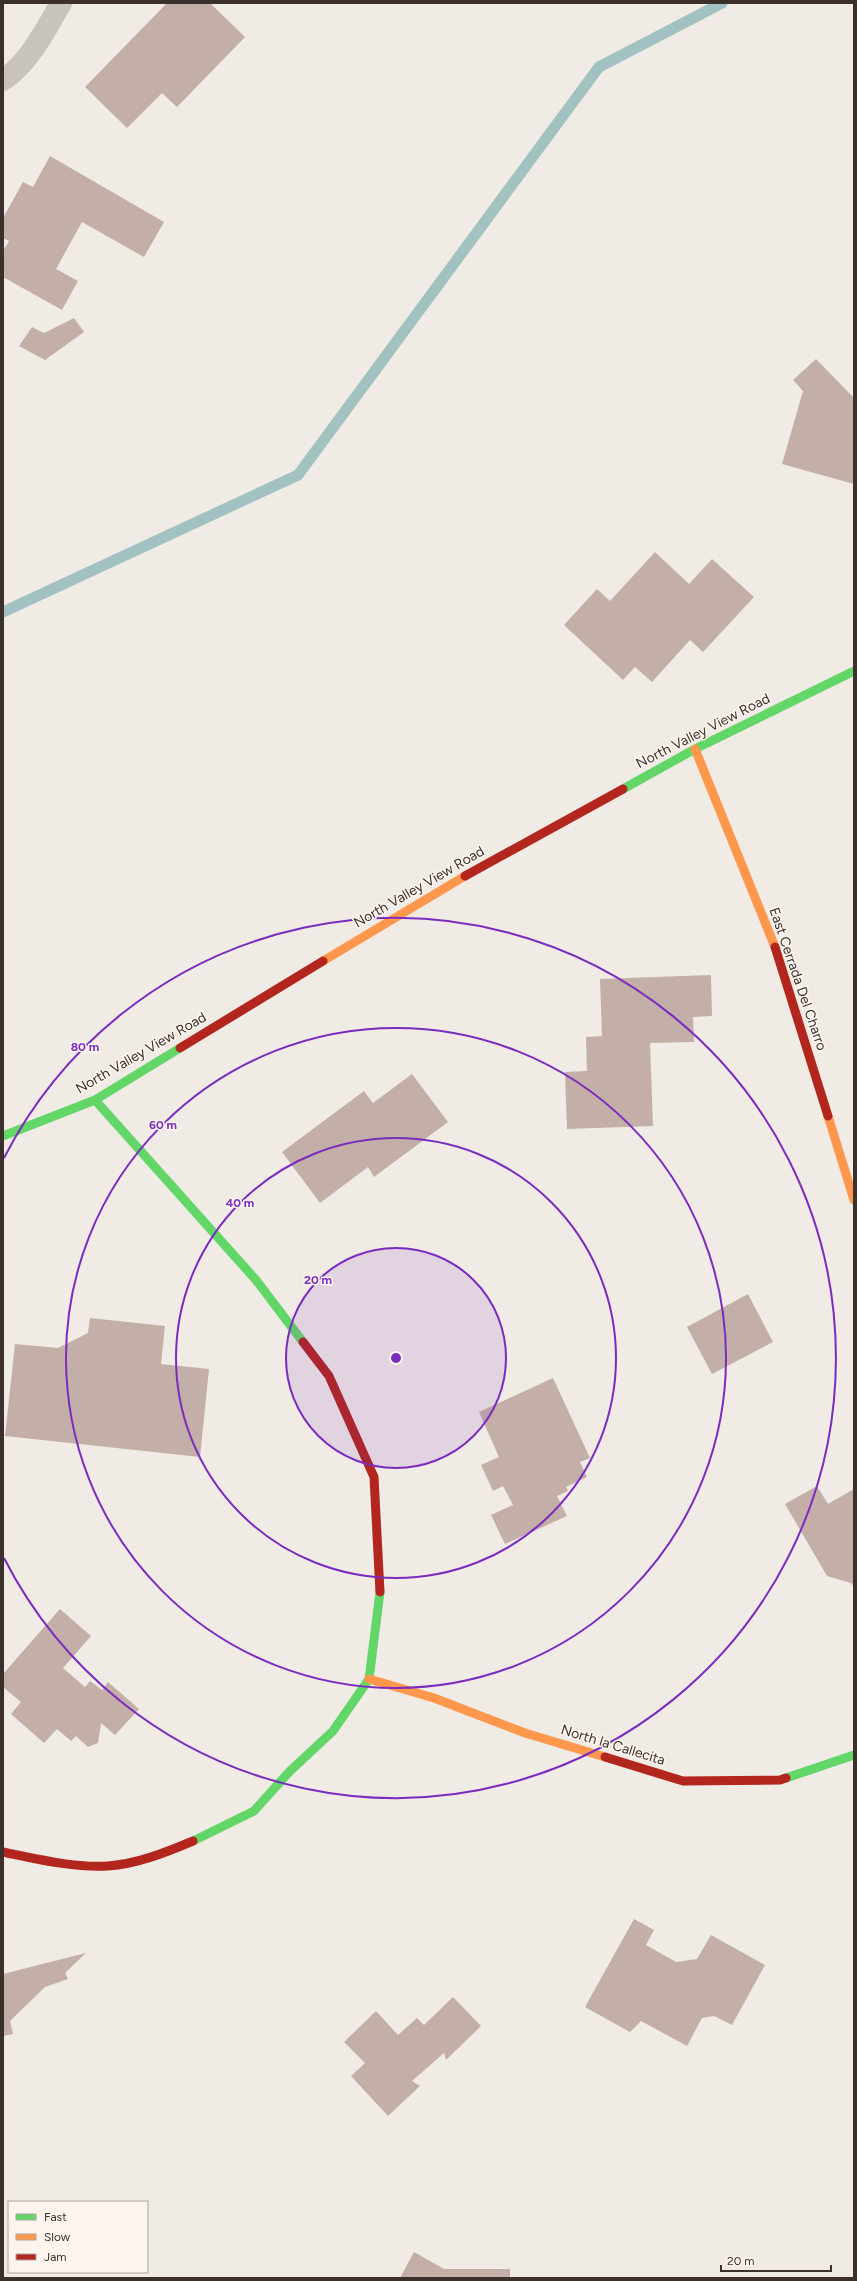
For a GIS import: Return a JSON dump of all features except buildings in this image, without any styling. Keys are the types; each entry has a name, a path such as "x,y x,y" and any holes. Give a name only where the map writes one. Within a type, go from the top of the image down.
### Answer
{"street":[{"path":"3,80 13,74 41,37 61,3"},
{"name":"North Valley View Road","path":"3,1136 94,1100 417,902 695,749 854,671"},
{"name":"East Cerrada Del Charro","path":"695,749 778,951 854,1200"},
{"path":"3,1852 60,1864 109,1866 161,1854 212,1833 254,1811 289,1772 333,1731 369,1680 381,1584 374,1477 328,1376 256,1280 94,1100"},
{"name":"North la Callecita","path":"369,1680 434,1698 524,1733 683,1781 780,1780 854,1755"}],"waterway":[{"path":"3,612 298,475 599,67 722,3"}],"traffic: fast":[{"path":"623,789 695,749 854,671"},
{"path":"3,1136 95,1100 180,1048"},
{"path":"95,1100 256,1280 303,1342"},
{"path":"193,1841 254,1811 289,1772 333,1731 369,1679 380,1592"},
{"path":"786,1778 854,1755"}],"traffic: slow":[{"path":"695,749 775,947"},
{"path":"323,961 465,876"},
{"path":"828,1116 854,1200"},
{"path":"369,1679 434,1698 525,1733 605,1757"}],"traffic: jam":[{"path":"465,876 623,789"},
{"path":"775,947 828,1116"},
{"path":"180,1048 323,961"},
{"path":"303,1342 329,1376 374,1477 380,1592"},
{"path":"605,1757 683,1781 780,1780 786,1778"},
{"path":"3,1852 82,1866 108,1866 141,1860 193,1841"}]}
